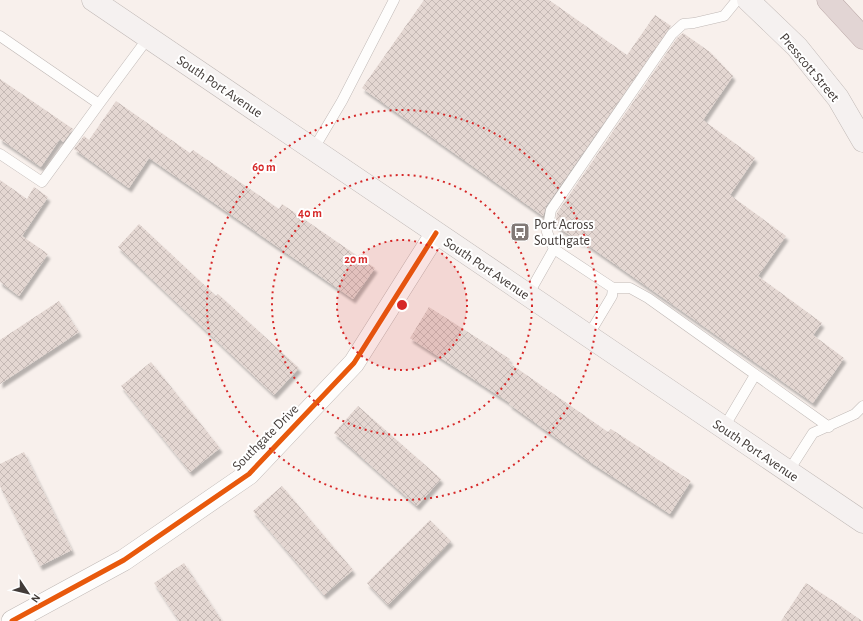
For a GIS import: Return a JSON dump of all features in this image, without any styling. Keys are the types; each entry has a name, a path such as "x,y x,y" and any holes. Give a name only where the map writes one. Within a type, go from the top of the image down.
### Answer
{"highway":[{"path":"828,0 863,38"}],"main road":[{"name":"South Port Avenue","path":"93,0 723,429 863,522"},
{"name":"Presscott Street","path":"748,0 797,47 833,92 863,141"}],"street":[{"name":"Southgate Drive","path":"12,621 124,560 249,474 354,363 436,233"}],"lane":[{"path":"313,150 342,101 394,0"},
{"path":"737,0 724,16 683,24 672,34 551,210 547,232 554,248 613,288 630,288 648,298 829,427"},
{"path":"0,36 99,104"},
{"path":"0,154 42,182 148,38"},
{"path":"528,296 554,248"},
{"path":"588,336 612,296 613,288"},
{"path":"723,429 755,375"},
{"path":"788,472 813,433 855,414 863,406"}],"building":[{"path":"424,0 549,0 627,55 655,15 671,26 546,206 543,216 362,88"},
{"path":"683,33 710,52 733,76 703,120 755,158 730,195 786,236 758,276 822,323 813,335 844,358 813,403 582,241 581,243 555,225 557,213 677,38"},
{"path":"0,79 73,129 63,142 60,139 41,167 0,139"},
{"path":"116,101 190,153 193,150 279,209 282,204 375,268 353,299 149,158 129,188 74,149 84,136 89,140"},
{"path":"0,180 27,199 34,187 48,197 22,236 48,254 19,296 0,282"},
{"path":"139,224 216,296 218,294 299,368 274,395 118,247"},
{"path":"59,301 79,332 0,384 0,340"},
{"path":"429,307 510,359 508,362 608,432 611,429 691,481 670,514 590,462 509,404 510,403 410,338"},
{"path":"151,362 220,448 190,472 121,386"},
{"path":"358,406 441,479 417,506 334,433"},
{"path":"24,452 72,550 40,566 0,486 0,464"},
{"path":"282,486 353,570 324,595 253,511"},
{"path":"430,520 451,541 388,605 367,583"},
{"path":"184,563 222,621 179,621 154,583"},
{"path":"806,583 835,602 862,621 781,621"}],"cycle path":[{"path":"12,621 124,560 249,474 354,363 436,233"}],"place":[{"name":"Port Across Southgate","path":"520,232"}]}
